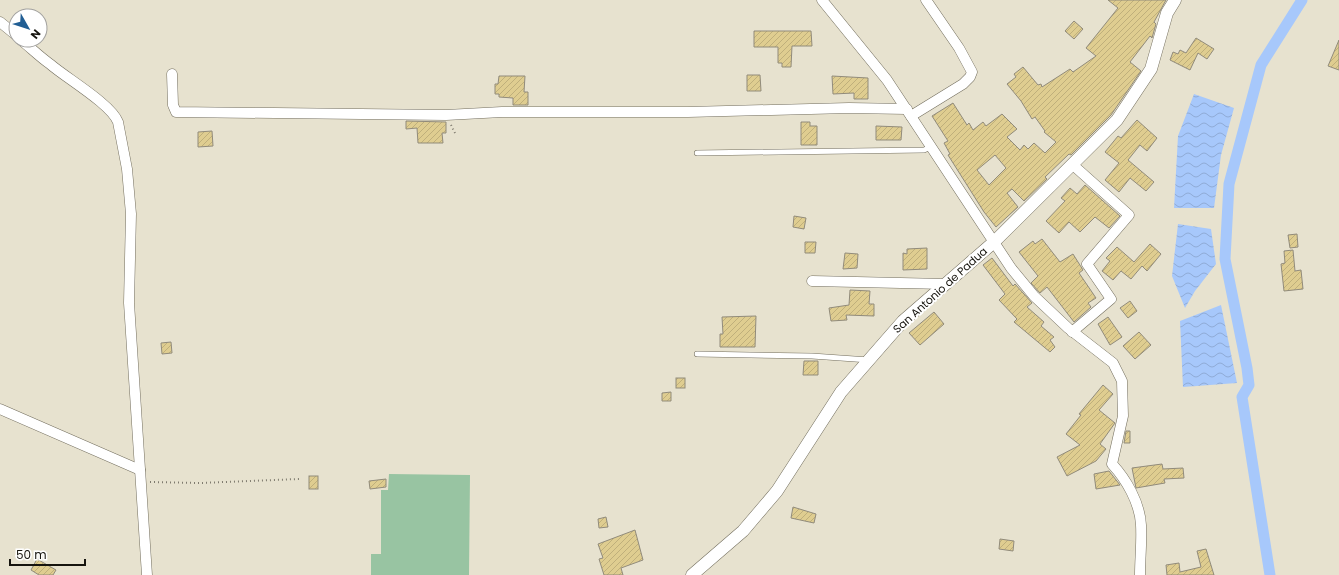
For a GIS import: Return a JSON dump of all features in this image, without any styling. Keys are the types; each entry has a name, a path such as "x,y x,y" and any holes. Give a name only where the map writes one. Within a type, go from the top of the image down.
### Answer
{"street":[{"path":"822,0 887,80 932,146 968,205 1011,268 1034,296 1072,332 1113,363 1122,381 1123,416 1112,464 1121,473 1137,504 1141,524 1140,575"},
{"path":"172,74 173,105 176,112 446,115 502,112 688,112 849,108 909,113 963,84 970,77 972,72 959,48 926,0"},
{"name":"San Antonio de Padua","path":"692,575 743,531 772,497 841,392 903,321 994,242 1117,120 1151,69 1167,13 1175,0"},
{"path":"0,22 8,28"},
{"path":"31,48 108,108 116,117 118,122 127,169 131,214 129,303 148,575"},
{"path":"1072,332 1111,299 1087,264 1129,215 1073,165"},
{"path":"812,281 946,284"},
{"path":"0,409 140,470"}],"lane":[{"path":"697,153 924,150 932,146"},
{"path":"697,354 812,356 870,360"}],"path":[{"path":"141,482 200,484 299,479"}],"green space":[{"path":"389,474 470,475 469,575 371,575 371,554 381,554 381,490 388,490"}],"water":[{"path":"1194,94 1234,108 1221,155 1214,208 1174,208 1178,136"},
{"path":"1178,224 1211,229 1216,264 1195,291 1185,308 1172,276"},
{"path":"1221,305 1237,383 1183,387 1180,321"}],"building":[{"path":"1108,0 1166,0 1154,22 1156,24 1152,38 1150,36 1130,62 1141,71 1111,115 1071,155 1069,154 1045,177 1047,179 1024,201 1012,189 1007,193 1018,207 996,227 984,212 948,155 950,154 944,143 948,141 932,116 953,103 967,125 969,123 973,130 983,122 986,126 1002,114 1017,129 1007,137 1020,150 1024,145 1028,149 1034,143 1045,153 1056,142 1044,132 1045,131 1035,117 1032,119 1021,101 1007,84 1016,77 1014,74 1023,67 1038,85 1041,84 1042,87 1070,69 1073,72 1096,56 1086,48 1118,8","holes":["995,155 1006,168 989,185 977,170"]},
{"path":"1074,21 1083,29 1074,39 1065,31"},
{"path":"754,31 811,31 812,46 792,46 791,67 782,67 782,63 778,63 778,47 754,47"},
{"path":"1196,38 1214,49 1207,59 1198,53 1190,70 1170,60 1173,52 1178,54 1180,50 1186,53"},
{"path":"1339,40 1339,70 1328,66"},
{"path":"747,75 760,75 761,91 747,91"},
{"path":"499,76 525,76 524,92 528,92 528,105 513,105 513,98 499,97 499,94 495,94 495,84 498,84"},
{"path":"832,76 868,78 868,99 854,99 854,93 833,94"},
{"path":"1137,120 1157,138 1147,151 1140,145 1128,160 1154,182 1146,191 1130,178 1119,192 1105,180 1119,163 1105,152 1118,136 1121,138"},
{"path":"406,121 446,122 446,133 442,133 443,143 418,143 417,128 406,129"},
{"path":"801,122 810,122 810,126 817,126 817,145 801,145"},
{"path":"876,126 902,127 901,140 876,140"},
{"path":"212,131 213,146 198,147 198,132"},
{"path":"1085,185 1120,216 1109,228 1095,217 1080,232 1069,222 1059,233 1046,221 1065,201 1061,198 1070,188 1077,194"},
{"path":"794,216 806,218 804,229 793,227"},
{"path":"1297,234 1298,247 1290,248 1288,235"},
{"path":"1042,239 1060,262 1073,254 1083,270 1079,273 1096,298 1088,303 1091,307 1074,322 1047,287 1040,293 1031,283 1038,276 1019,252 1033,241 1035,244"},
{"path":"805,242 816,242 815,253 805,253"},
{"path":"1150,244 1161,254 1147,271 1142,266 1131,279 1121,271 1113,280 1102,271 1110,261 1106,258 1117,247 1134,262"},
{"path":"927,248 927,269 903,270 903,253 907,254 907,249"},
{"path":"1293,250 1295,271 1301,270 1303,289 1284,291 1281,264 1285,263 1284,251"},
{"path":"845,253 858,254 857,268 843,269"},
{"path":"992,258 1013,286 1015,284 1032,303 1027,307 1044,322 1041,326 1054,337 1050,340 1055,347 1050,352 1014,322 1017,319 999,300 1005,294 983,265"},
{"path":"850,290 870,291 869,304 874,304 874,316 846,315 847,320 831,321 829,308 849,305"},
{"path":"1130,301 1137,311 1128,318 1120,308"},
{"path":"934,312 944,324 920,345 909,333"},
{"path":"756,316 755,347 720,347 720,334 723,334 722,317"},
{"path":"1108,317 1122,337 1110,345 1098,324"},
{"path":"1139,332 1151,345 1135,359 1123,346"},
{"path":"171,342 172,353 162,354 161,343"},
{"path":"804,361 818,361 818,375 803,375"},
{"path":"676,378 685,378 685,388 676,388"},
{"path":"1103,385 1113,394 1099,410 1115,423 1100,444 1106,449 1096,461 1067,476 1057,457 1080,445 1066,434 1081,415 1079,414"},
{"path":"671,392 671,401 662,401 662,393"},
{"path":"1126,431 1130,431 1130,443 1124,443"},
{"path":"1162,464 1163,469 1183,468 1184,478 1164,479 1165,483 1136,488 1132,468"},
{"path":"1109,471 1120,485 1096,489 1094,474"},
{"path":"309,476 318,476 318,489 309,489"},
{"path":"386,479 386,487 370,489 369,481"},
{"path":"793,507 816,514 814,523 791,518"},
{"path":"606,517 608,527 599,528 598,519"},
{"path":"635,530 643,560 621,568 623,575 604,575 599,559 603,558 598,544"},
{"path":"1000,539 1014,541 1013,551 999,549"},
{"path":"1206,549 1214,575 1167,575 1166,565 1179,563 1180,572 1201,567 1197,551"},
{"path":"37,559 56,570 53,575 39,575 31,570"}],"waterway":[{"path":"1270,575 1242,397 1249,385 1247,368 1225,259 1229,184 1261,65 1302,0"}]}
